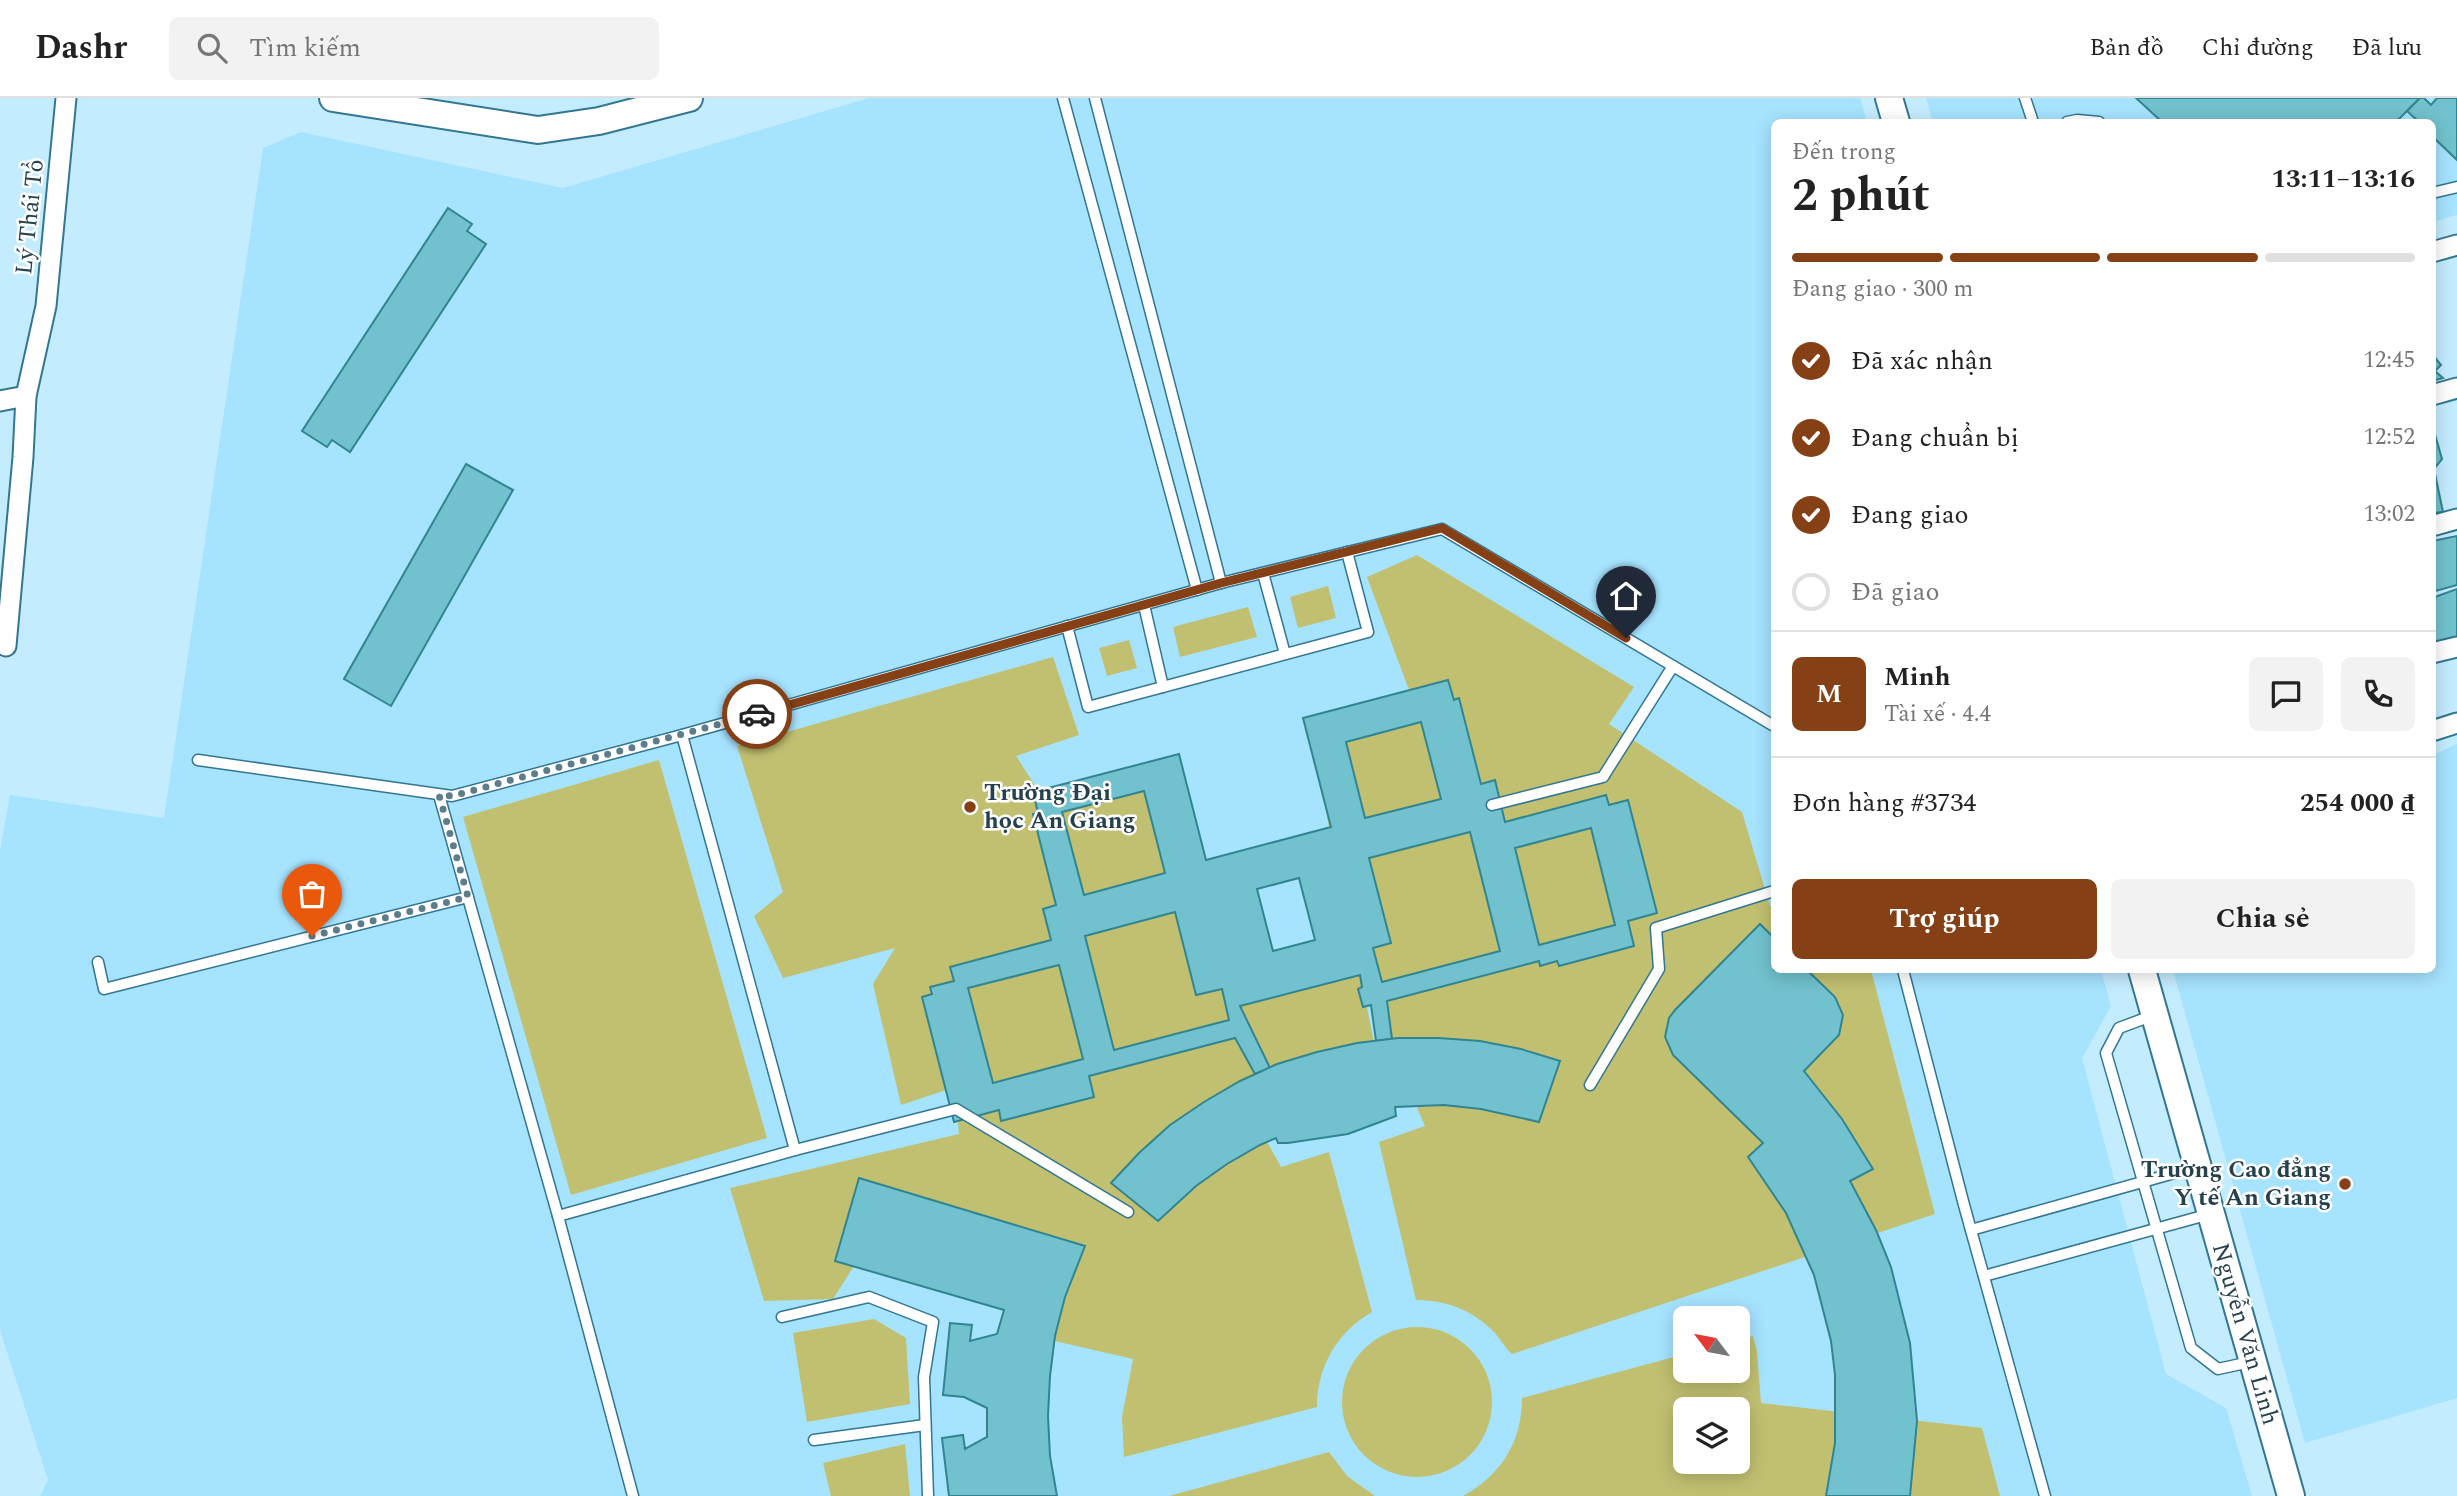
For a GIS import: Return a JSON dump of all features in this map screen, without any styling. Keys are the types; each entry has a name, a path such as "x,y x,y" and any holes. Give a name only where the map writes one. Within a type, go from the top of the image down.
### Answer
{"street":[{"name":"Lý Thái Tổ","path":"6,646 26,396 46,306 66,98"},
{"path":"333,98 538,130 599,121 689,98"},
{"path":"1889,98 1895,119"},
{"path":"2436,251 2457,245"},
{"path":"2436,394 2457,388"},
{"path":"0,401 26,396"},
{"path":"2436,525 2457,519"},
{"path":"2436,652 2457,647"},
{"path":"2436,730 2457,723"},
{"name":"Nguyễn Văn Linh","path":"2143,973 2291,1496"}],"lane":[{"path":"1063,98 1197,590"},
{"path":"1095,98 1221,583"},
{"path":"2025,98 2031,119"},
{"path":"2436,192 2457,187"},
{"path":"198,760 452,796 682,735 1221,583 1442,528 1771,724"},
{"path":"1067,626 1088,707 1368,632 1347,552"},
{"path":"1263,573 1285,654"},
{"path":"1144,605 1163,687"},
{"path":"1492,805 1603,777 1672,666"},
{"path":"682,735 795,1150"},
{"path":"439,795 558,1216 633,1496"},
{"path":"1590,1085 1660,969 1656,928 1771,892"},
{"path":"98,962 104,989 468,897"},
{"path":"1904,973 1971,1230 2045,1496"},
{"path":"2155,1015 2119,1028 2106,1053 2191,1348 2218,1369 2253,1361"},
{"path":"558,1216 795,1150 956,1109 1128,1212"},
{"path":"1971,1230 2197,1167"},
{"path":"1984,1276 2211,1214"},
{"path":"782,1317 870,1297 933,1322 924,1377 928,1496"},
{"path":"814,1440 925,1425"}],"shaded area":[{"name":"Trường Đại học An Giang","path":"869,98 1860,98 1866,119 1771,119 1771,973 2102,973 2111,1006 2082,1058 2166,1374 2226,1408 2252,1496 40,1496 48,1480 0,1330 0,851 10,795 164,818 263,148 301,132 563,188"},
{"path":"1926,98 2457,98 2457,215 2436,221 2436,119 1932,119"},
{"path":"1417,555 1634,687 1609,724 1742,812 1771,906 1771,973 1872,973 1935,1214 1512,1354 1494,1332 1474,1316 1446,1304 1416,1300 1379,1142 1425,1126 1361,977 1377,1058 1247,1106 1281,1167 1329,1152 1372,1312 1349,1330 1331,1352 1321,1378 1317,1407 1124,1457 1122,1417 1133,1359 1033,1336 1023,1280 859,1258 833,1299 764,1301 730,1188 959,1134 955,1087 901,1105 873,984 895,948 783,978 754,916 783,892 737,746 1053,657 1079,735 1016,756 1044,799 1154,765 1249,970 1349,949 1314,737 1416,709 1367,577"},
{"path":"1328,586 1336,618 1298,628 1290,597"},
{"path":"1248,607 1257,637 1180,657 1173,627"},
{"path":"1129,640 1137,668 1107,676 1099,648"},
{"name":"Trường Cao đẳng Y tế An Giang","path":"2457,744 2457,1398 2305,1443 2174,973 2436,973 2436,754"},
{"path":"659,760 767,1138 571,1195 463,817"},
{"path":"874,1319 906,1338 910,1404 807,1422 793,1333"},
{"path":"1417,1327 1446,1333 1470,1349 1486,1373 1492,1402 1486,1431 1470,1455 1446,1471 1417,1477 1388,1471 1364,1455 1348,1431 1342,1402 1348,1373 1364,1349 1388,1333"},
{"path":"1753,1336 1757,1351 1761,1403 1982,1428 2000,1496 1463,1496 1488,1478 1507,1456 1518,1429 1522,1398 1673,1357 1673,1383 1750,1383 1750,1337"},
{"path":"905,1444 910,1496 831,1496 823,1463"},
{"path":"1329,1452 1347,1476 1375,1496 1169,1496"}],"building":[{"path":"2136,98 2420,98 2399,119 2159,119"},
{"path":"2420,98 2424,98 2431,105 2437,98 2457,98 2457,160 2436,140 2436,119 2416,119 2407,111"},
{"path":"448,208 472,224 467,231 486,244 350,452 332,440 327,447 302,431"},
{"path":"2436,438 2442,459 2436,466"},
{"path":"466,464 513,490 391,706 344,679"},
{"path":"2436,479 2443,512 2436,513"},
{"path":"2457,536 2457,585 2436,591 2436,540"},
{"path":"2457,589 2457,637 2438,645 2436,643 2436,597"},
{"path":"1448,680 1454,700 1459,698 1481,784 1495,780 1505,822 1606,795 1609,805 1628,800 1657,913 1628,921 1634,946 1559,966 1557,961 1540,966 1539,961 1387,1001 1392,1039 1376,1041 1371,1005 1363,1007 1358,989 1362,987 1360,975 1240,1006 1270,1068 1255,1074 1235,1038 1089,1076 1094,1097 1001,1121 999,1110 954,1122 922,997 932,994 930,987 954,981 950,967 1051,940 1043,909 1056,905 1033,814 1038,813 1033,792 1179,754 1206,860 1331,827 1303,718","holes":["1421,722 1441,799 1365,818 1346,742","1144,791 1165,873 1084,895 1062,812","1591,828 1615,925 1539,945 1515,848","1470,832 1500,951 1382,982 1373,948 1391,943 1369,858","1299,878 1315,940 1273,951 1257,889","1175,912 1196,995 1222,989 1229,1020 1114,1050 1085,936","1059,965 1083,1059 993,1083 968,988"]},
{"path":"1760,924 1771,935 1771,973 1810,973 1835,997 1843,1015 1839,1035 1804,1071 1842,1119 1873,1169 1850,1181 1876,1230 1891,1267 1910,1343 1917,1421 1910,1496 1826,1496 1835,1443 1835,1375 1831,1341 1814,1275 1786,1213 1748,1157 1763,1143 1673,1055 1665,1037 1669,1018"},
{"path":"1398,1038 1480,1041 1521,1049 1560,1061 1539,1122 1481,1109 1444,1105 1395,1107 1396,1116 1348,1134 1288,1143 1278,1143 1276,1138 1260,1145 1196,1186 1158,1221 1111,1183 1170,1125 1240,1081 1277,1064 1317,1052"},
{"path":"859,1178 1085,1246 1065,1297 1055,1336 1050,1376 1050,1456 1057,1496 949,1496 942,1438 963,1435 965,1449 987,1437 987,1408 964,1397 943,1395 950,1323 972,1325 970,1341 997,1334 1004,1310 835,1261"}],"way so far":[{"path":"312,936 468,897 439,795 452,796 757,714"}],"place":[{"name":"Trường Đại học An Giang","path":"970,807"},
{"name":"Trường Cao đẳng Y tế An Giang","path":"2345,1184"}],"route":[{"path":"757,714 1221,583 1442,528 1626,638"}]}
